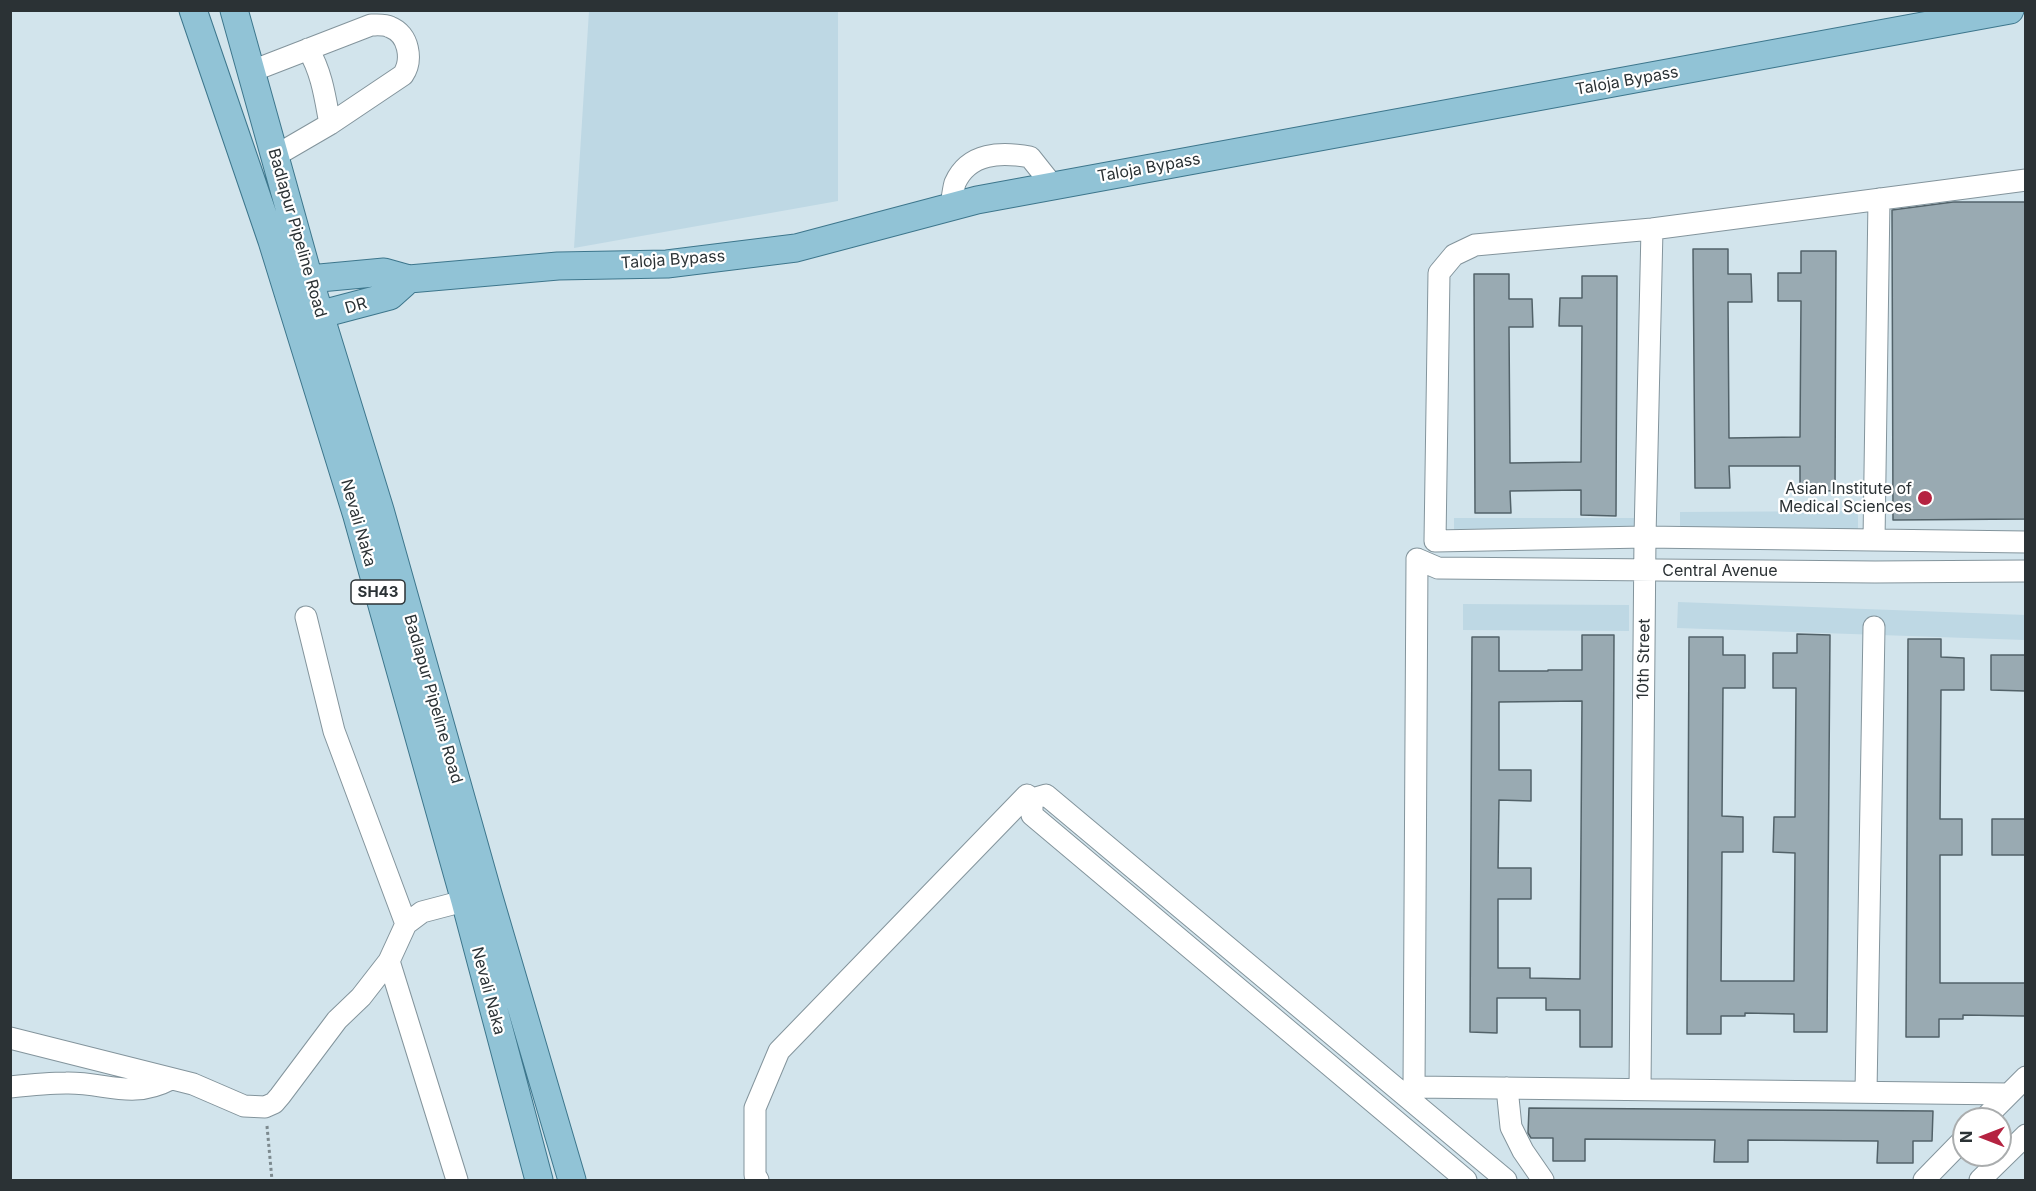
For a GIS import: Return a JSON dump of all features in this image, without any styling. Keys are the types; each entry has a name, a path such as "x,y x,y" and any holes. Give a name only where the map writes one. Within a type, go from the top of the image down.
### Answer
{"main road":[{"name":"SH43","path":"194,10 298,282"},
{"name":"Badlapur Pipeline Road","path":"234,10 275,156 298,282 308,318 380,510 477,898 572,1180"},
{"name":"Taloja Bypass","path":"298,282 384,272 409,279 558,266 667,264 796,248 977,200 2010,10"},
{"name":"DR","path":"308,318 390,296 409,279"},
{"name":"Nevali Naka","path":"477,898 539,1180"}],"street":[{"path":"252,71 371,25 391,27 398,32 407,48 409,66 403,75 330,124 275,156"},
{"path":"308,49 323,82 330,124"},
{"path":"951,207 955,183 969,164 990,155 1010,154 1029,157 1053,186"},
{"path":"2009,1094 1413,1087 1417,559 1435,541 1439,273 1454,255 1474,245 1652,229 2025,180"},
{"path":"1874,540 1879,199"},
{"name":"10th Street","path":"1640,1089 1645,537 1652,229"},
{"name":"Central Avenue","path":"1435,541 1645,537 2025,542"},
{"name":"Central Avenue","path":"1417,559 1438,568 2025,571"},
{"path":"306,617 334,731 406,924"},
{"path":"1866,1092 1874,627"},
{"path":"758,1180 755,1175 755,1108 779,1051 1027,795 1032,799"},
{"path":"1032,799 1046,795 1506,1180"},
{"path":"1032,799 1032,815 1466,1180"},
{"path":"10,1038 193,1084 244,1106 265,1107 274,1103 337,1020 361,997 390,962 406,924 422,912 477,898"},
{"path":"390,962 457,1180"},
{"path":"1996,1107 2025,1077"},
{"path":"10,1087 68,1083 130,1090 155,1087 171,1078"},
{"path":"1507,1088 1511,1127 1523,1151 1543,1180"},
{"path":"1980,1180 2025,1136"},
{"path":"1923,1180 1952,1151"}],"path":[{"path":"265,1107 272,1180"}],"shaded area":[{"path":"589,11 838,11 838,201 574,248"},
{"path":"1858,511 1858,547 1680,548 1680,512"},
{"path":"1454,518 1634,518 1634,546 1454,545"},
{"path":"1678,602 2026,615 2025,640 1677,628"},
{"path":"1463,604 1629,605 1629,631 1463,630"}],"building":[{"path":"1953,202 2025,202 2025,519 1893,520 1892,210"},
{"path":"1693,249 1728,249 1728,274 1751,274 1752,302 1728,302 1729,438 1800,437 1801,301 1778,301 1778,273 1801,273 1801,251 1836,251 1835,491 1800,490 1800,466 1729,466 1730,488 1695,488"},
{"path":"1474,274 1509,274 1509,299 1532,299 1533,327 1509,327 1510,463 1581,462 1582,326 1559,326 1560,298 1582,298 1582,276 1617,276 1616,516 1581,515 1581,490 1510,491 1511,513 1475,513"},
{"path":"1797,634 1830,635 1827,1032 1794,1032 1794,1014 1745,1013 1745,1016 1721,1016 1721,1034 1687,1034 1689,637 1723,637 1723,655 1745,655 1745,688 1723,688 1722,816 1743,817 1743,852 1722,852 1721,981 1794,981 1795,853 1773,852 1774,817 1795,817 1796,688 1773,688 1773,653 1797,653"},
{"path":"1582,635 1614,635 1612,1047 1580,1047 1580,1010 1546,1010 1546,998 1497,998 1497,1033 1470,1032 1472,637 1499,637 1499,671 1582,670","holes":["1582,701 1580,979 1530,978 1530,968 1498,968 1498,899 1531,899 1531,868 1498,868 1499,800 1531,801 1531,770 1499,770 1499,702"]},
{"path":"1908,639 1941,639 1941,657 1964,658 1964,690 1941,690 1940,819 1962,819 1962,855 1940,855 1940,983 2025,983 2025,1016 1963,1015 1963,1019 1939,1019 1939,1037 1906,1037"},
{"path":"1991,655 2025,655 2025,691 1991,690"},
{"path":"1992,819 2025,819 2025,855 1992,855"},
{"path":"1529,1108 1933,1111 1932,1141 1913,1141 1913,1163 1877,1163 1878,1141 1748,1140 1748,1162 1714,1162 1715,1140 1585,1139 1585,1161 1553,1161 1553,1138 1531,1138 1528,1133"}],"place":[{"name":"Asian Institute of Medical Sciences","path":"1925,498"}]}
